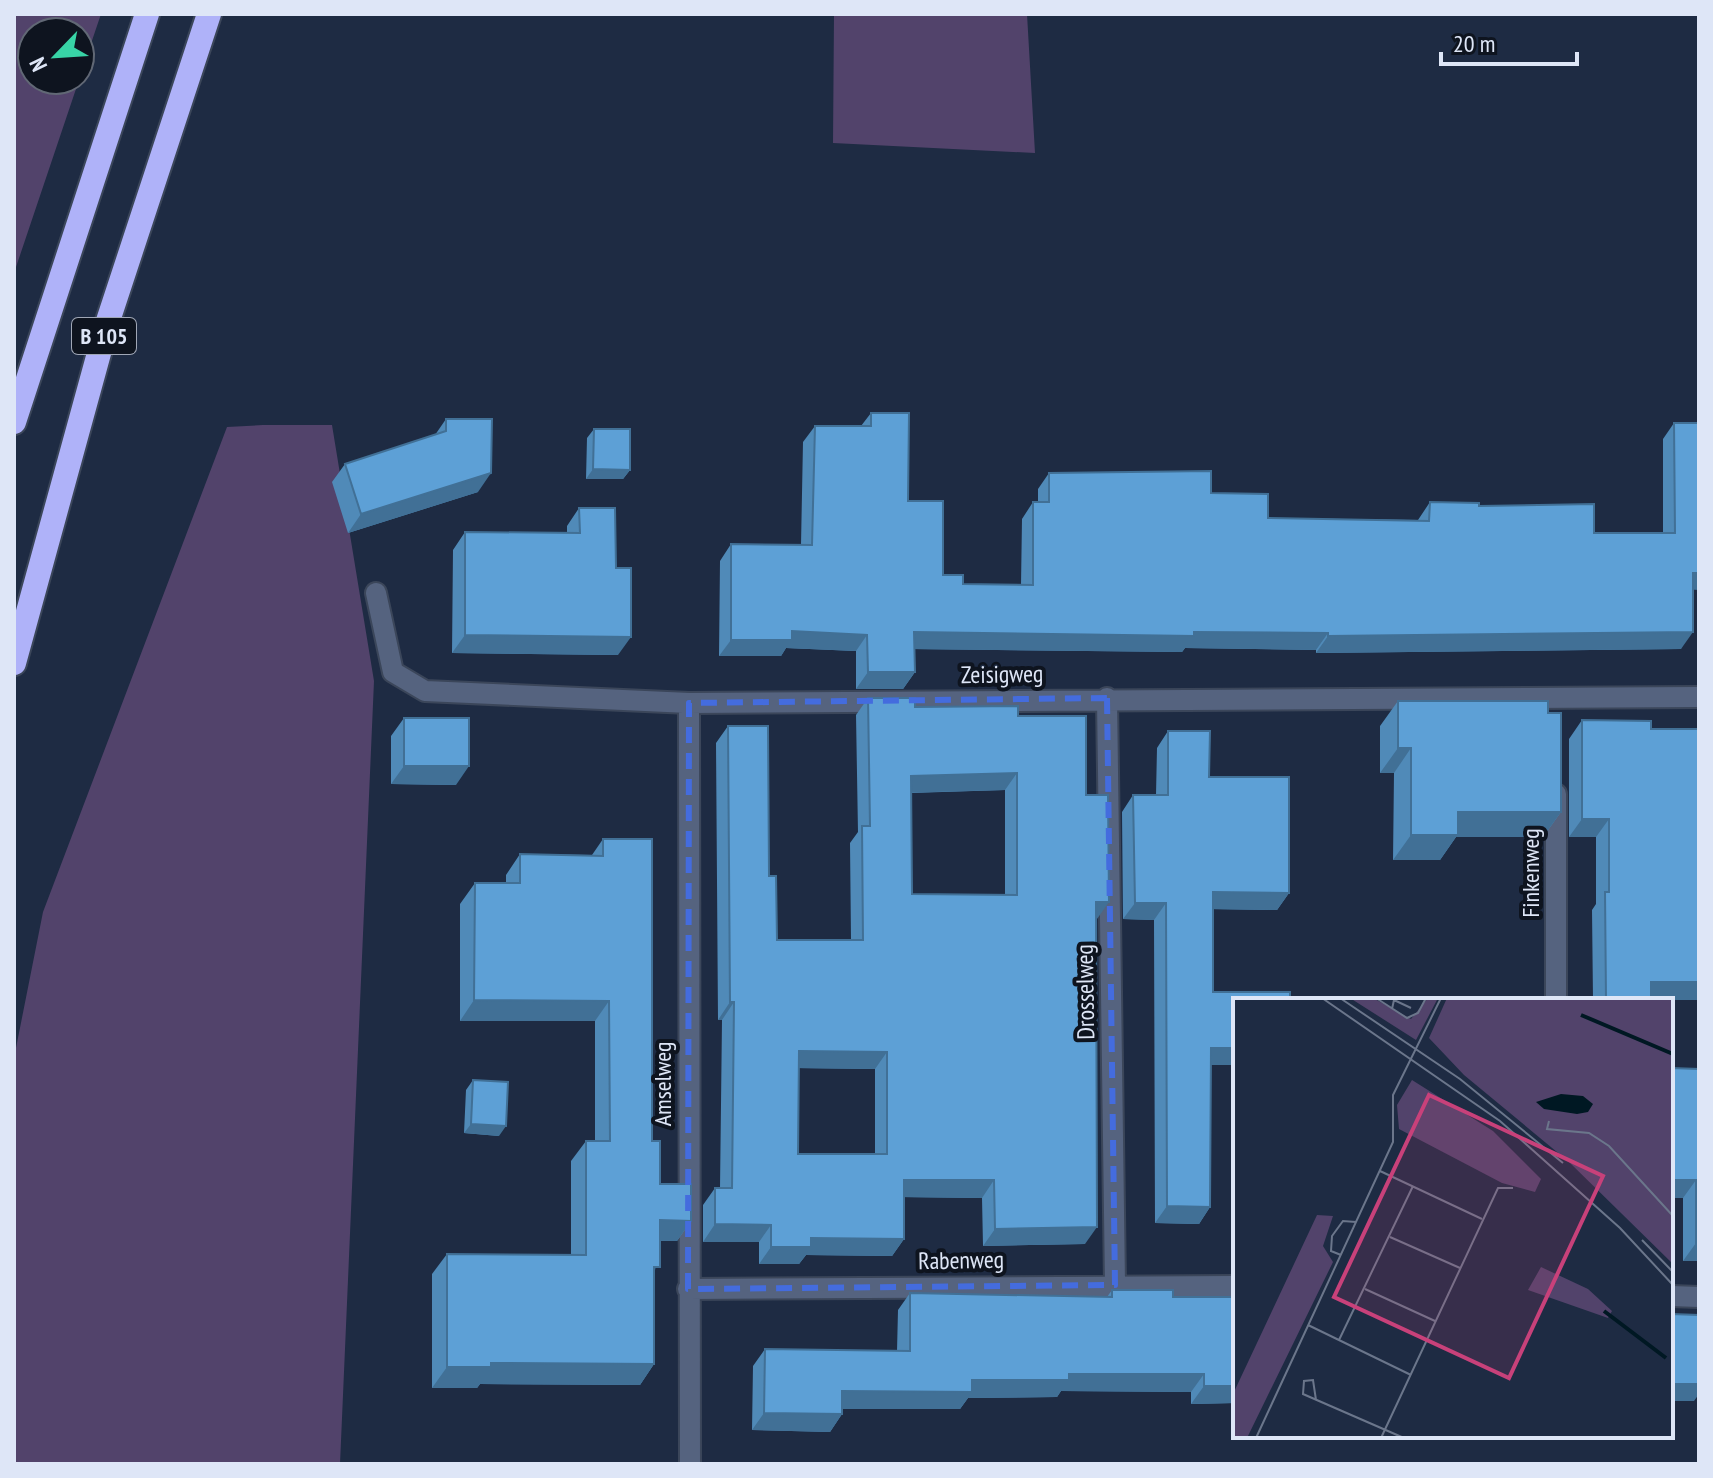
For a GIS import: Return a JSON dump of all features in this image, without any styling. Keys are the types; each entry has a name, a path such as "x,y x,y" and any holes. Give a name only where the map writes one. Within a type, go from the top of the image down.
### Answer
{"highway":[{"name":"B 105","path":"14,422 147,14"},
{"name":"B 105","path":"14,663 107,324 209,14"}],"street":[{"name":"Zeisigweg","path":"376,593 393,672 425,691 689,703 1107,698 1556,706 1699,697"},
{"name":"Drosselweg","path":"1107,698 1115,1285"},
{"name":"Amselweg","path":"689,703 690,1464"},
{"name":"Finkenweg","path":"1556,777 1556,998"},
{"name":"Rabenweg","path":"688,1289 1233,1286"},
{"path":"1673,1296 1699,1297"}],"highlighted area":[{"path":"1107,698 1115,1285 688,1289 689,703"}],"shaded area":[{"path":"14,14 101,14 96,29 96,16 16,16 16,96 74,96 14,273"},
{"path":"834,14 1027,14 1035,153 833,143"},
{"path":"332,425 374,681 340,1464 14,1464 14,1058 43,912 227,427"}],"building":[{"path":"871,413 909,413 908,501 943,501 943,575 963,575 963,584 1033,585 1033,502 1049,502 1049,473 1211,471 1211,493 1268,494 1268,518 1429,521 1430,502 1479,503 1479,506 1594,504 1594,533 1675,533 1674,423 1699,423 1699,573 1693,573 1693,632 1328,636 1328,633 1194,632 1194,636 914,632 915,672 868,672 867,635 792,631 792,640 731,640 731,544 812,545 815,426 871,426"},
{"path":"446,419 492,419 491,473 361,514 345,464 446,431"},
{"path":"594,429 630,429 630,470 593,469"},
{"path":"579,508 615,508 616,568 631,568 631,637 465,635 465,532 580,533"},
{"path":"868,698 915,698 915,707 1018,706 1018,716 1086,716 1086,795 1108,795 1109,902 1096,902 1097,1227 995,1229 994,1180 904,1180 904,1239 811,1238 811,1247 771,1247 771,1225 715,1224 715,1188 732,1188 734,1002 730,1002 728,726 768,726 769,876 776,876 777,940 863,940 862,826 870,826","holes":["1017,773 1017,895 912,894 911,776","799,1051 887,1052 887,1154 798,1154"]},
{"path":"1398,701 1548,701 1548,713 1561,713 1561,812 1458,812 1458,835 1411,835 1411,748 1398,748"},
{"path":"404,718 469,718 469,766 404,766"},
{"path":"1582,720 1651,721 1651,729 1699,729 1699,982 1651,982 1651,998 1606,998 1605,892 1609,892 1609,819 1582,819"},
{"path":"1168,731 1210,731 1209,777 1289,777 1289,893 1213,892 1213,992 1290,992 1290,998 1233,998 1233,1048 1211,1048 1210,1207 1167,1206 1166,903 1135,903 1133,795 1168,795"},
{"path":"603,839 652,839 652,1141 660,1141 660,1184 691,1184 691,1221 660,1220 660,1267 654,1267 654,1364 491,1363 491,1367 447,1367 447,1254 586,1255 586,1141 610,1141 609,1001 474,1000 475,883 520,883 520,854 603,856"},
{"path":"1673,1068 1699,1069 1699,1243 1696,1243 1696,1180 1673,1180"},
{"path":"473,1080 508,1082 506,1126 471,1124"},
{"path":"1112,1290 1173,1290 1173,1297 1233,1297 1233,1386 1204,1386 1204,1374 1069,1374 1069,1380 972,1380 972,1392 842,1391 842,1414 764,1413 765,1349 910,1351 910,1293 1112,1297"},
{"path":"1673,1314 1699,1315 1699,1384 1673,1384"}]}
